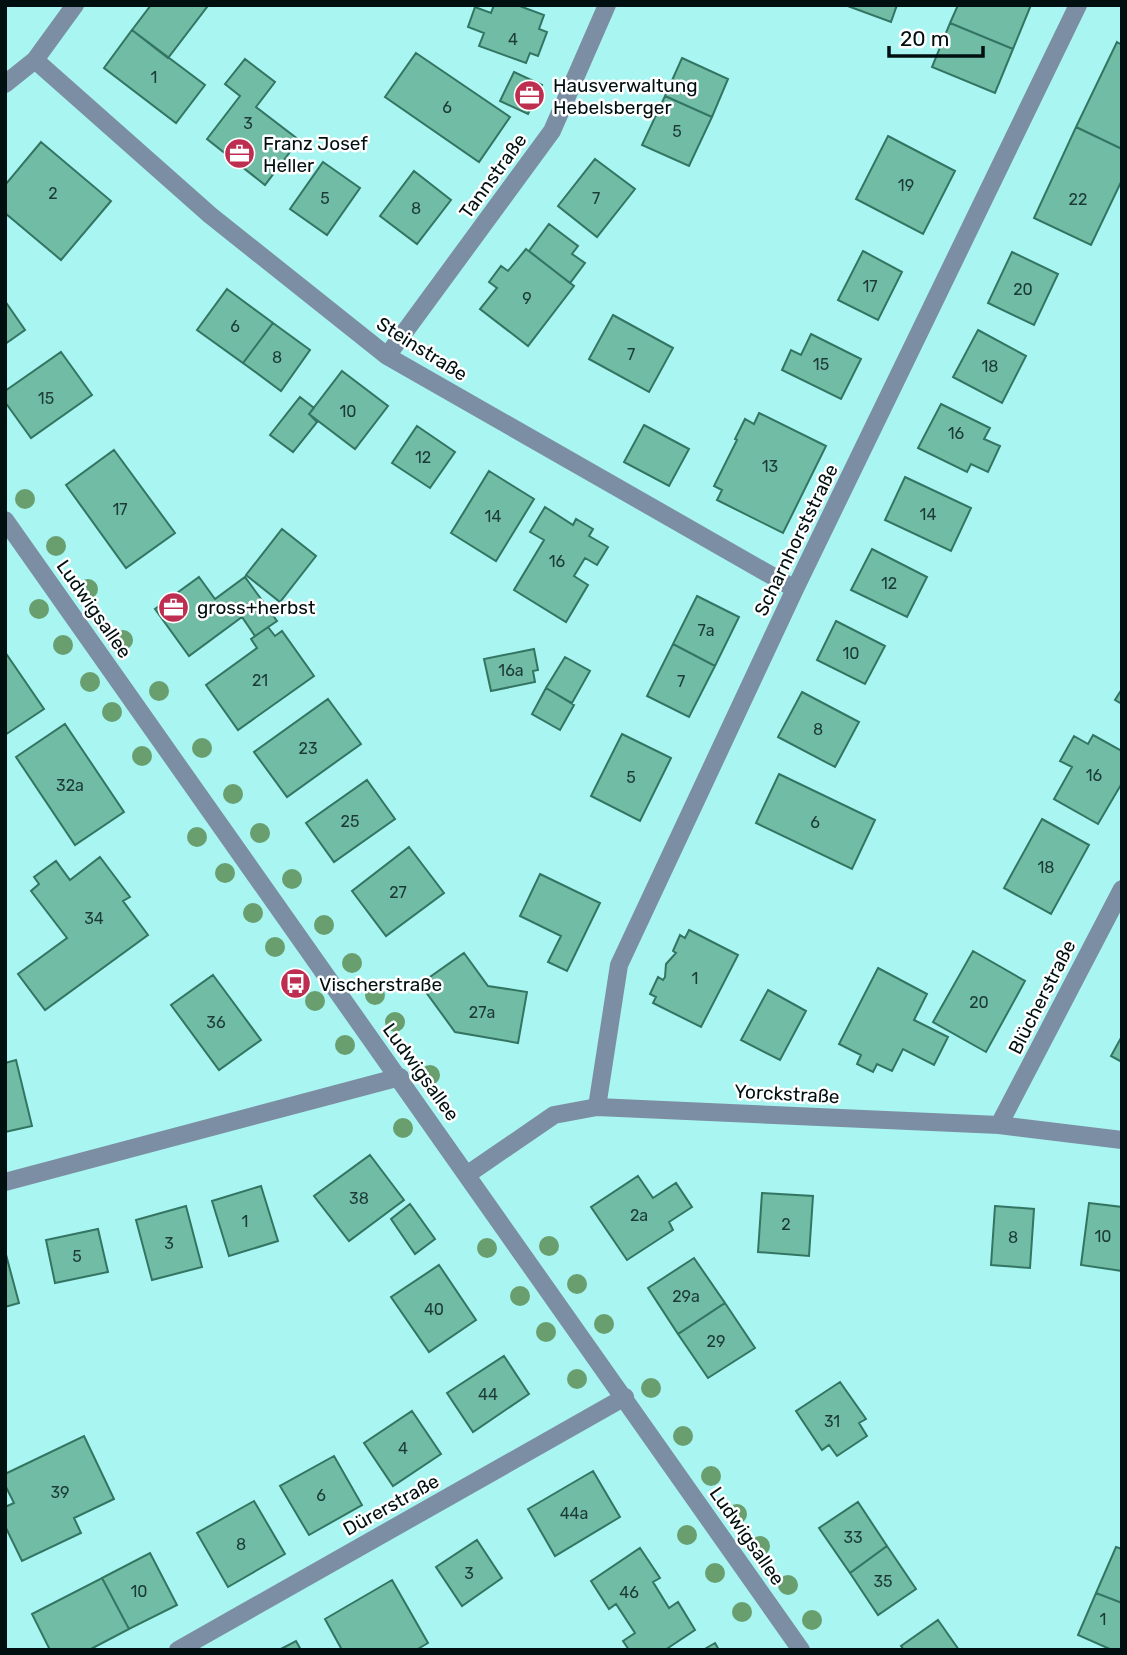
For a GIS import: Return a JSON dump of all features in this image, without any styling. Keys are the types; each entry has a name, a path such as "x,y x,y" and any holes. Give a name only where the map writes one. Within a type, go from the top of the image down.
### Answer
{"street":[{"path":"5,84 35,60 75,5"},
{"name":"Tannstraße","path":"387,356 552,131 607,5"},
{"name":"Scharnhorststraße","path":"597,1107 618,965 795,589 1079,5"},
{"name":"Steinstraße","path":"35,60 210,215 387,356 795,589"},
{"name":"Ludwigsallee","path":"5,520 320,968 400,1077 801,1650"},
{"name":"Blücherstraße","path":"999,1125 1122,889"},
{"path":"5,1182 400,1077"},
{"name":"Yorckstraße","path":"468,1174 554,1115 597,1107 999,1125 1122,1140"},
{"name":"Dürerstraße","path":"178,1650 625,1397"}],"building":[{"path":"151,5 207,7 168,58 132,30"},
{"path":"494,5 517,5 544,15 539,29 547,32 538,56 530,53 526,63 479,46 484,33 468,27 475,7 491,13"},
{"path":"845,5 897,5 891,22"},
{"path":"958,5 1031,5 1013,49 950,23"},
{"path":"950,23 1013,49 995,93 932,67"},
{"path":"132,30 205,85 176,123 104,68"},
{"path":"1117,42 1122,45 1122,149 1076,127"},
{"path":"416,53 510,117 479,162 385,97"},
{"path":"682,58 728,79 712,117 665,96"},
{"path":"245,59 275,82 256,107 299,140 265,185 207,139 240,96 225,84"},
{"path":"514,72 542,85 528,114 500,101"},
{"path":"665,96 712,117 689,166 642,145"},
{"path":"1076,127 1122,149 1122,180 1091,245 1034,218"},
{"path":"888,136 955,171 923,234 856,199"},
{"path":"41,142 111,201 61,260 5,213 5,185"},
{"path":"595,159 635,189 597,237 558,206"},
{"path":"323,162 360,188 327,235 290,209"},
{"path":"414,171 451,200 417,244 380,216"},
{"path":"549,224 578,246 572,254 585,263 570,283 529,251"},
{"path":"526,249 574,286 528,346 480,309 497,288 489,282 501,266 508,271"},
{"path":"863,251 902,272 878,320 838,300"},
{"path":"1012,252 1058,274 1034,325 988,303"},
{"path":"227,289 273,323 243,363 197,330"},
{"path":"5,301 25,330 5,344"},
{"path":"613,315 673,348 649,392 589,359"},
{"path":"273,323 310,350 281,391 243,363"},
{"path":"978,330 1026,356 1002,403 953,377"},
{"path":"811,334 861,359 841,399 782,370 791,350 801,355"},
{"path":"61,352 92,395 31,438 5,402 5,391"},
{"path":"342,371 388,406 355,449 309,414"},
{"path":"300,397 314,408 309,414 317,422 293,452 270,435"},
{"path":"941,404 990,428 984,439 1000,446 988,472 971,464 967,472 918,448"},
{"path":"759,413 826,446 783,533 717,500 722,490 714,486 745,419 754,424"},
{"path":"644,425 689,449 669,486 624,462"},
{"path":"417,426 455,452 430,488 392,463"},
{"path":"114,450 175,533 126,568 66,485"},
{"path":"489,471 534,499 496,561 451,533"},
{"path":"905,477 971,508 951,551 885,520"},
{"path":"545,507 573,525 576,519 593,529 589,536 608,547 597,565 585,558 574,576 588,585 566,622 514,590 544,540 530,532"},
{"path":"282,529 316,556 280,602 246,575"},
{"path":"872,549 927,577 907,617 851,590"},
{"path":"199,577 215,599 245,577 277,621 255,636 242,617 189,656 155,609"},
{"path":"697,596 739,617 715,666 673,644"},
{"path":"836,621 885,646 865,684 817,660"},
{"path":"268,627 275,636 282,631 314,676 238,730 206,685 257,648 251,639"},
{"path":"673,644 715,666 689,717 647,696"},
{"path":"534,649 538,670 533,671 535,682 491,691 484,659"},
{"path":"5,652 44,709 5,735"},
{"path":"565,657 590,671 572,703 546,688"},
{"path":"546,688 574,705 560,730 532,714"},
{"path":"1122,689 1122,704 1115,700"},
{"path":"802,692 859,722 835,767 778,737"},
{"path":"328,699 361,744 287,797 254,752"},
{"path":"65,724 124,812 75,845 16,757"},
{"path":"622,734 671,758 640,821 591,796"},
{"path":"1093,735 1122,751 1122,783 1098,824 1054,799 1072,767 1060,761 1074,736 1088,744"},
{"path":"779,774 875,820 852,869 756,823"},
{"path":"367,780 395,819 334,862 306,823"},
{"path":"1042,819 1089,845 1051,914 1004,888"},
{"path":"409,847 444,893 386,936 352,891"},
{"path":"100,857 130,897 123,901 148,935 45,1010 18,974 67,938 31,891 39,884 34,877 56,861 70,880"},
{"path":"540,874 600,903 567,971 548,962 561,936 520,916"},
{"path":"689,930 738,955 701,1027 653,1003 656,997 650,994 658,977 663,980 665,977 666,964 676,953 673,951 680,935 685,938"},
{"path":"973,951 1025,981 986,1052 933,1022"},
{"path":"464,953 488,986 527,992 518,1043 455,1032 420,984"},
{"path":"878,968 927,994 914,1020 948,1037 934,1065 903,1049 892,1071 877,1064 873,1072 857,1064 861,1055 839,1044"},
{"path":"213,975 261,1040 219,1070 171,1005"},
{"path":"768,990 806,1011 780,1060 741,1040"},
{"path":"1122,1036 1122,1062 1111,1056"},
{"path":"16,1060 32,1126 5,1132 5,1063"},
{"path":"370,1155 404,1200 349,1241 314,1196"},
{"path":"638,1176 653,1198 676,1183 692,1207 669,1222 673,1230 627,1260 591,1207"},
{"path":"261,1186 278,1241 229,1256 212,1201"},
{"path":"762,1193 813,1196 809,1256 758,1252"},
{"path":"1089,1203 1122,1207 1122,1271 1081,1265"},
{"path":"410,1204 435,1239 415,1254 391,1219"},
{"path":"186,1206 202,1267 152,1280 136,1220"},
{"path":"995,1206 1034,1209 1030,1268 991,1265"},
{"path":"98,1229 108,1272 55,1283 46,1240"},
{"path":"5,1251 19,1303 5,1307"},
{"path":"694,1258 725,1303 678,1334 648,1288"},
{"path":"439,1265 476,1320 429,1352 391,1297"},
{"path":"725,1303 755,1348 708,1378 678,1334"},
{"path":"504,1356 529,1394 473,1432 447,1393"},
{"path":"840,1382 866,1419 859,1423 867,1436 837,1456 829,1445 822,1450 796,1411"},
{"path":"412,1411 441,1454 393,1486 364,1443"},
{"path":"84,1436 114,1499 74,1518 81,1533 22,1561 5,1526 5,1507 14,1503 5,1485 5,1474"},
{"path":"334,1456 362,1505 309,1535 280,1486"},
{"path":"593,1471 620,1517 555,1556 528,1509"},
{"path":"254,1501 285,1554 228,1587 197,1533"},
{"path":"858,1502 887,1546 850,1573 819,1528"},
{"path":"477,1540 502,1578 462,1606 436,1567"},
{"path":"887,1546 916,1589 878,1615 850,1573"},
{"path":"1116,1547 1122,1549 1122,1603 1096,1593"},
{"path":"640,1548 660,1578 653,1582 669,1608 678,1602 695,1630 665,1650 629,1650 623,1641 635,1633 616,1604 609,1609 591,1581"},
{"path":"150,1553 177,1605 129,1629 102,1578"},
{"path":"102,1578 129,1629 89,1650 50,1650 32,1614"},
{"path":"392,1580 428,1643 416,1650 342,1650 325,1619"},
{"path":"1096,1593 1122,1603 1121,1650 1112,1650 1078,1635"},
{"path":"938,1620 959,1650 904,1650 901,1646"},
{"path":"296,1641 301,1650 279,1650"},
{"path":"715,1643 719,1650 703,1650"}],"place":[{"name":"Hausverwaltung Hebelsberger","path":"530,96"},
{"name":"Franz Josef Heller","path":"240,154"},
{"name":"gross+herbst","path":"174,607"},
{"name":"Vischerstraße","path":"296,984"}]}
